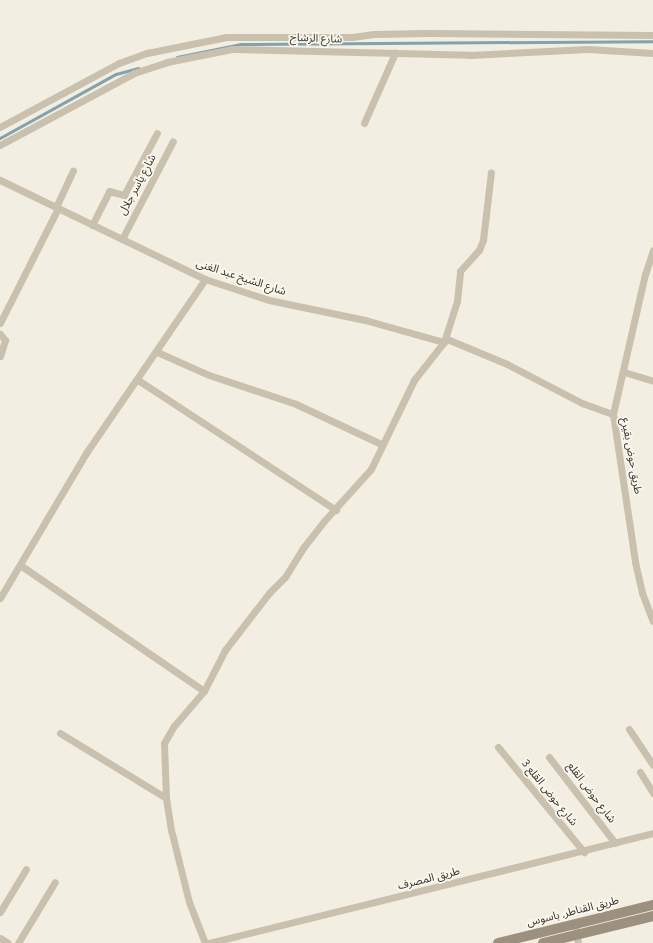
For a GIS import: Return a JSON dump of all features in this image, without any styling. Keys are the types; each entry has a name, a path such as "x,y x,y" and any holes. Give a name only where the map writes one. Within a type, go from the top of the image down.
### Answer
{"main road":[{"name":"طريق القناطر, باسوس","path":"498,943 577,934 653,905"},
{"name":"طريق القناطر, باسوس","path":"543,943 653,916"}],"street":[{"name":"شارع الرشاح","path":"0,127 119,63 147,53 226,37 352,37 374,34 427,33 653,34"},
{"name":"شارع الرشاح","path":"0,145 134,73 167,62 232,49 509,54 588,49 653,53"},
{"path":"364,123 395,52"},
{"path":"92,225 109,191 124,195 157,133"},
{"name":"شارع ياسر جلال","path":"122,239 173,141"},
{"path":"0,323 73,171"},
{"path":"205,943 180,869 166,798 164,743 174,726 204,690 225,650 269,593 285,577 303,548 324,521 336,510 371,469 414,380 444,342 458,301 460,271 463,264 477,253 483,240 491,172"},
{"name":"شارع الشيخ عبد الغنى","path":"0,180 205,279 269,300 365,320 444,342 448,339 507,364 582,403 613,414"},
{"name":"طريق حوض بقيرع","path":"653,250 645,274 624,372 613,414 635,562 642,593 653,621"},
{"path":"0,598 86,453 138,380 205,279"},
{"path":"0,334 5,340 0,356"},
{"path":"157,352 209,375 296,404 382,444"},
{"path":"624,372 653,381"},
{"path":"138,380 336,510"},
{"path":"20,565 204,690"},
{"path":"629,729 653,765"},
{"path":"60,733 166,798"},
{"name":"شارع حوض القلع 3","path":"498,747 584,852"},
{"name":"شارع حوض القلع","path":"549,757 615,844"},
{"path":"640,772 653,793"},
{"name":"طريق المصرف","path":"209,943 653,834"},
{"path":"0,912 26,869"},
{"path":"18,943 55,882"},
{"path":"0,938 8,943"}],"waterway":[{"path":"177,57 241,44 653,41"},
{"path":"0,138 116,74 138,68"}]}
